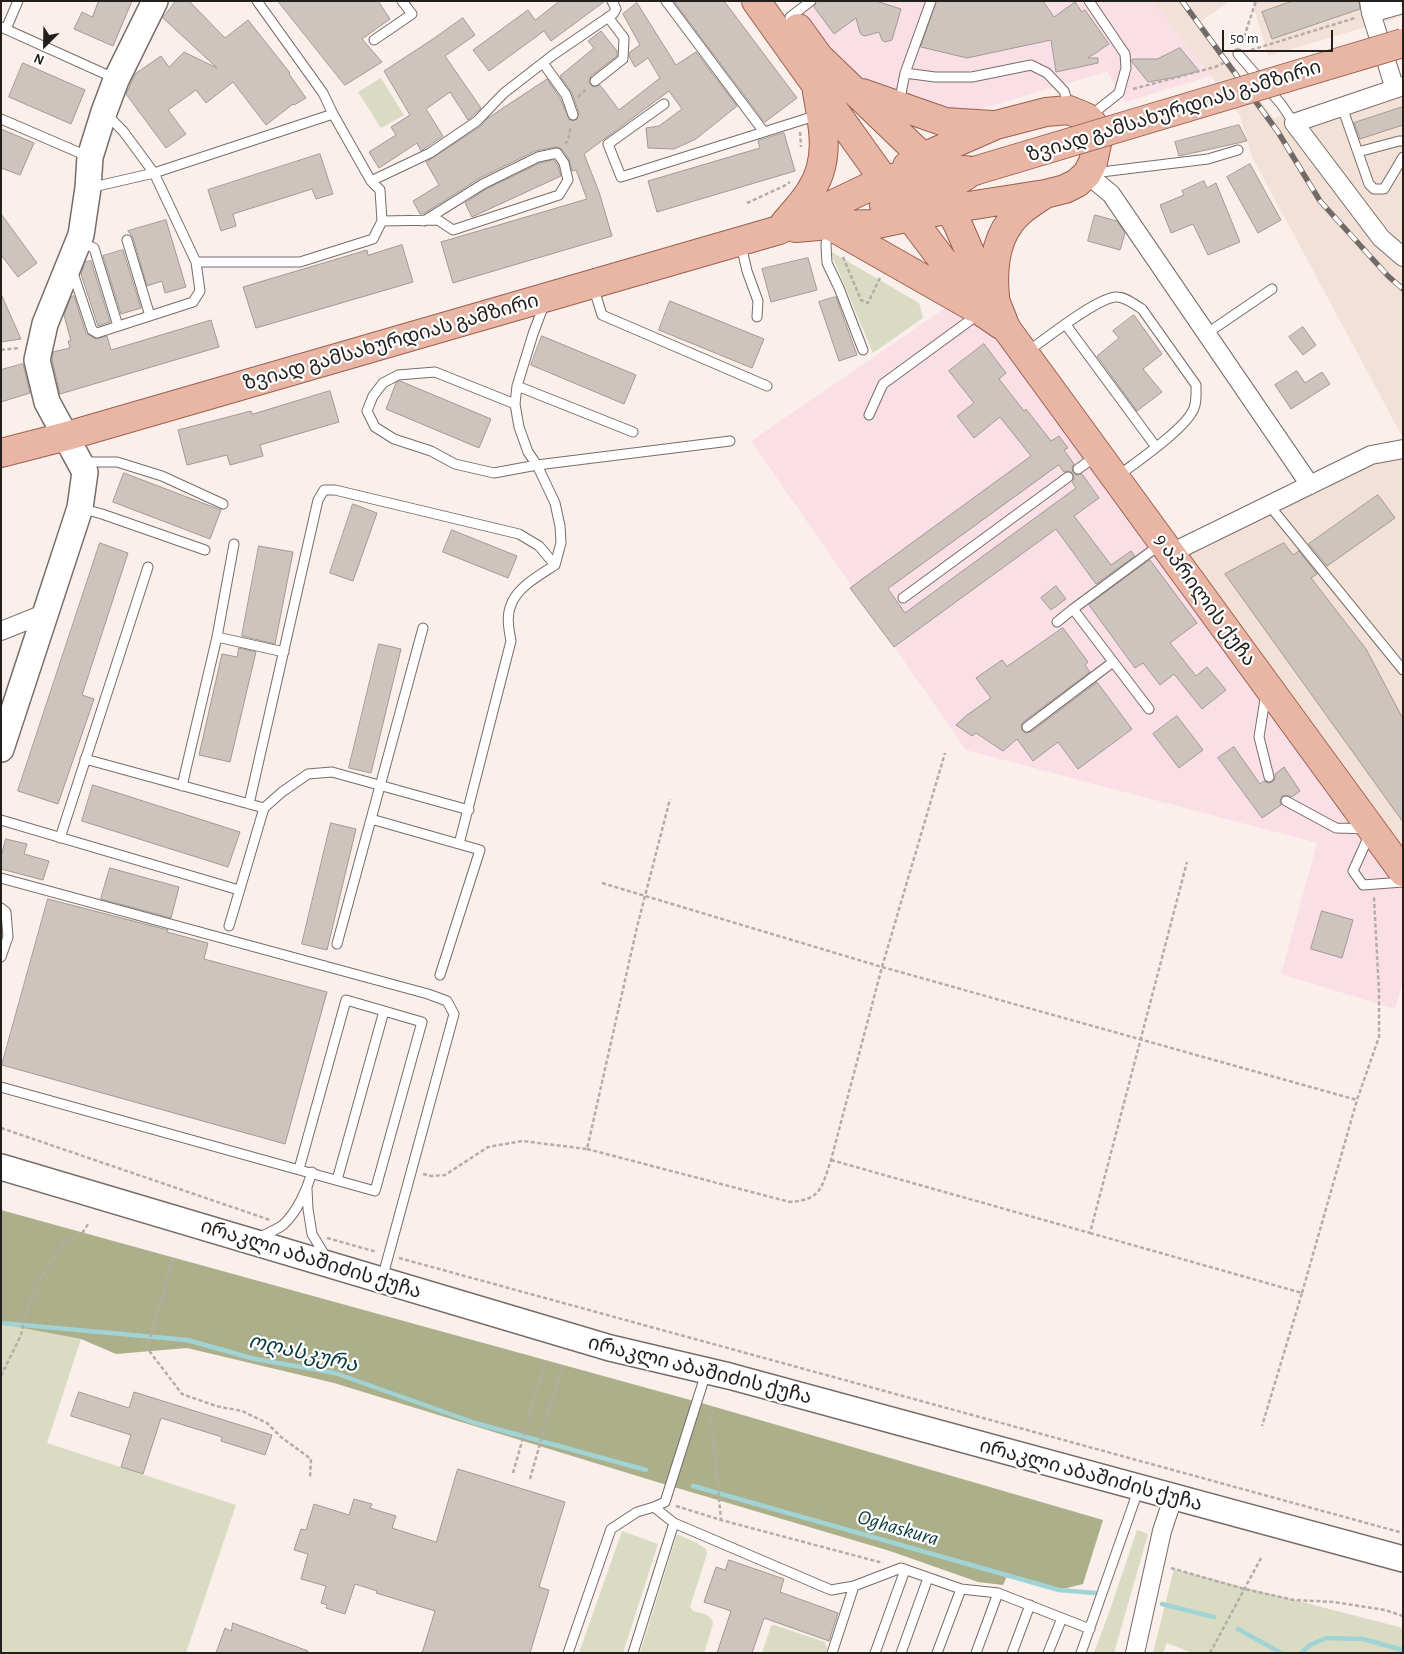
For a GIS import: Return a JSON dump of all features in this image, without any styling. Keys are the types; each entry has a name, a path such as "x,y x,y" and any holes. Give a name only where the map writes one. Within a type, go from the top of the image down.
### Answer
{"main road":[{"path":"1,749 80,508 85,472 47,402 37,360 45,324 81,235 88,188 90,157 104,112 116,80 155,1"},
{"path":"756,1 898,199 988,306"},
{"path":"793,6 819,57 948,178 1045,194"},
{"name":"ზვიად გამსახურდიას გამზირი","path":"1,453 67,436 740,241 898,199 948,178 1403,43"},
{"path":"779,230 811,191 818,176 824,139 810,118 815,83"},
{"path":"852,90 945,122 996,125 1046,112 1079,114 1094,124 1098,140 1094,162 1088,174 1077,183 1045,194 1022,210 1013,219 999,243 988,306"},
{"path":"898,199 948,178 996,125"},
{"path":"948,178 958,225 975,264 988,306"},
{"name":"ზვიად გამსახურდიას გამზირი","path":"779,230 829,225 877,224 898,199"},
{"path":"829,225 957,299 988,306"},
{"name":"9 აპრილის ქუჩა","path":"988,306 1025,354 1088,462 1116,478 1403,872"},
{"name":"ირაკლი აბაშიძის ქუჩა","path":"1,1167 610,1348 707,1371 1403,1559"}],"street":[{"path":"1403,4 1370,7 1399,88 1294,123 1381,238 1403,257"},
{"path":"1088,174 1111,194 1310,485"},
{"path":"1167,548 1269,505 1371,455 1403,450"},
{"path":"1,631 46,613"},
{"path":"1135,1653 1162,1531 1173,1498"}],"lane":[{"path":"18,1 4,28 116,80"},
{"path":"196,262 300,262 373,239 382,222 380,190 371,181 323,93 256,1"},
{"path":"374,40 412,14 402,1"},
{"path":"371,181 430,154 477,120 504,92 608,17 616,9 612,1"},
{"path":"666,1 764,132"},
{"path":"899,106 905,73 931,1"},
{"path":"905,73 935,77 972,77 1031,65 1047,73 1064,91 1079,114 1119,93 1126,68 1125,54 1090,1"},
{"path":"595,81 623,59 624,38 608,17"},
{"path":"1238,54 1281,104 1294,123"},
{"path":"543,63 566,95 573,115"},
{"path":"664,104 608,144 621,177 810,118"},
{"path":"1342,106 1369,184 1374,189 1384,189 1403,157"},
{"path":"104,112 124,131 154,172 196,262 200,291 193,302 98,333 92,330 74,252 94,248 118,326"},
{"path":"88,188 154,172 333,114"},
{"path":"1,119 90,157"},
{"path":"1358,152 1399,141 1403,142"},
{"path":"1088,174 1208,159 1238,150"},
{"path":"382,222 438,220 453,230 559,194 568,180 564,163 557,153 538,157 483,184 424,220"},
{"path":"829,225 826,246 827,263 840,288 863,350"},
{"path":"127,240 150,316"},
{"path":"740,241 747,271 758,302 757,317"},
{"path":"592,284 602,314 767,386"},
{"path":"1206,334 1272,289"},
{"path":"459,844 511,641 508,623 510,606 515,597 531,582 556,565 561,543 560,526 555,503 538,464 528,452 519,427 515,404 517,386 547,297"},
{"path":"1025,354 1104,300 1118,297 1142,309 1196,386 1196,397 1193,412 1182,426 1116,478"},
{"path":"869,415 882,384 988,306"},
{"path":"1066,325 1156,447"},
{"path":"515,404 435,372 398,375 382,383 373,396 367,411 375,427 394,439 431,451 456,464 494,473 538,464 730,441"},
{"path":"517,386 633,432"},
{"path":"80,462 117,462 162,476 224,504"},
{"path":"902,598 1068,477"},
{"path":"249,804 318,500 324,490 335,490 519,534 538,546 556,565"},
{"path":"1269,505 1403,670"},
{"path":"80,508 205,550"},
{"path":"182,786 218,637 234,544"},
{"path":"1057,622 1072,609 1167,548"},
{"path":"60,838 148,567"},
{"path":"1072,609 1149,709"},
{"path":"337,944 423,628"},
{"path":"218,637 284,652"},
{"path":"1027,727 1114,662"},
{"path":"1267,686 1259,737 1269,778"},
{"path":"85,759 264,808"},
{"path":"229,926 264,808 282,792 308,774 332,772 469,810"},
{"path":"1286,801 1336,828 1372,829 1353,871 1363,885 1403,882"},
{"path":"1,820 240,890"},
{"path":"371,820 480,850 440,975"},
{"path":"1,878 447,1001 454,1014 382,1281"},
{"path":"1,908 6,912 8,937 1,957"},
{"path":"1,1086 374,1191 422,1022 346,1000 300,1169"},
{"path":"337,1180 384,1011"},
{"path":"251,1242 282,1225 294,1211 307,1188 312,1172"},
{"path":"307,1188 312,1234 331,1266"},
{"path":"568,1653 611,1530 637,1512 665,1502 707,1371"},
{"path":"1081,1653 1139,1488"},
{"path":"654,1507 674,1522 832,1590 854,1586 903,1569 961,1589 998,1593 1090,1629"},
{"path":"633,1653 674,1522"},
{"path":"875,1653 903,1569"},
{"path":"901,1653 928,1578"},
{"path":"832,1653 854,1586"},
{"path":"937,1653 961,1589"},
{"path":"976,1653 998,1593"},
{"path":"1012,1653 1030,1605"},
{"path":"1048,1653 1062,1618"}],"path":[{"path":"1238,54 1256,1"},
{"path":"1119,93 1215,67 1226,63 1238,54 1370,7"},
{"path":"569,105 595,81"},
{"path":"557,153 568,140 573,115"},
{"path":"802,154 810,118"},
{"path":"747,203 784,186 795,178"},
{"path":"842,256 860,300 868,303 880,278"},
{"path":"412,1170 431,1176 445,1175 488,1147 522,1141 587,1149 790,1202 804,1201 815,1196 824,1182 831,1160 882,967 945,753"},
{"path":"587,1149 645,896 670,800"},
{"path":"1090,1233 1187,862"},
{"path":"602,883 882,967 1357,1100"},
{"path":"1262,1426 1357,1100 1379,1037 1379,992 1374,898 1363,885"},
{"path":"1,1128 282,1225"},
{"path":"831,1160 1302,1293"},
{"path":"1,1376 21,1334 40,1280 64,1243 83,1232 88,1224"},
{"path":"312,1234 1403,1533"},
{"path":"173,1258 148,1348 182,1394 216,1406 242,1411 267,1423 311,1459 310,1478"},
{"path":"513,1474 545,1361"},
{"path":"530,1479 562,1366"},
{"path":"713,1409 709,1421 712,1425 721,1520"},
{"path":"665,1502 721,1520 903,1569"},
{"path":"1210,1653 1261,1558"},
{"path":"1155,1563 1244,1589 1294,1600 1334,1602 1385,1610 1403,1616"}],"shaded area":[{"path":"806,1 1154,1 1211,76 1125,102 1107,72 962,114 858,84 825,50 799,7"},
{"path":"1153,1 1230,1 1200,22 1274,118 1403,77 1403,438 1252,157 1240,116"},
{"path":"1252,1 1403,1 1403,16 1268,56"},
{"path":"951,304 982,312 1403,872 1403,981 1395,1009 1281,974 1317,843 966,750 751,441"},
{"path":"1403,448 1403,872 1171,553"}],"green space":[{"path":"381,78 404,115 381,128 358,92"},
{"path":"830,251 919,303 923,318 873,353"},
{"path":"1,1210 705,1404 1103,1520 1083,1584 1059,1590 1007,1576 1003,1585 978,1582 890,1551 334,1383 187,1348 116,1354 81,1339 1,1324"},
{"path":"1,1324 81,1339 47,1443 236,1505 186,1653 1,1653"},
{"path":"1137,1530 1148,1534 1114,1653 1094,1653 1110,1610"},
{"path":"622,1531 658,1544 623,1653 579,1653"},
{"path":"677,1534 706,1549 707,1554 690,1607 693,1611 703,1613 711,1618 713,1624 704,1653 640,1653"},
{"path":"1174,1569 1403,1628 1403,1653 1192,1653 1167,1643 1163,1653 1153,1653"},
{"path":"774,1625 825,1642 826,1653 762,1653 771,1626"}],"building":[{"path":"99,1 132,1 113,46 74,29 82,12 92,17"},
{"path":"176,1 189,1 225,38 248,20 290,73 306,98 293,104 266,125 233,82 206,103 196,90 168,110 186,134 166,148 126,94 135,74 161,56 169,67 184,52 217,68 163,18"},
{"path":"278,1 378,1 390,19 362,39 382,62 345,85"},
{"path":"560,1 605,1 551,41 544,31 489,71 473,50 528,10 535,20"},
{"path":"674,1 724,1 797,98 765,122"},
{"path":"817,1 876,1 901,9 892,40 885,42 882,40 879,32 865,36 862,35 856,18 834,34 814,7"},
{"path":"937,1 1043,1 1054,17 1075,2 1082,12 1085,10 1109,44 1088,58 1098,58 1098,63 1056,72 1051,40 967,58 921,47"},
{"path":"1293,1 1359,1 1360,9 1272,39 1262,12"},
{"path":"637,3 676,65 696,52 737,106 696,139 674,149 648,148 646,128 659,126 682,109 669,91 584,154 599,192 612,236 453,283 441,242 587,199 576,170 572,171 569,159 562,149 556,147 535,151 480,178 423,214 420,214 413,201 439,185 426,162 547,79 560,98 569,119 572,121 577,119 579,113 572,93 560,76 594,48 588,41 601,31 617,51 617,56 591,76 589,82 593,87 600,85 619,110 660,78 648,58 635,67 629,56 630,52 640,45 623,14"},
{"path":"463,18 475,35 445,56 481,108 468,120 450,92 426,109 443,136 421,151 417,143 379,168 369,152 396,135 391,127 410,115 384,71"},
{"path":"1180,48 1199,71 1148,82 1132,62 1132,59 1157,59"},
{"path":"23,63 85,90 71,124 9,97"},
{"path":"1403,107 1403,125 1360,139 1354,123"},
{"path":"1239,125 1247,141 1179,156 1175,142"},
{"path":"1,129 34,143 20,175 1,168"},
{"path":"784,133 795,171 657,212 648,181 760,148 758,141"},
{"path":"320,154 333,194 316,199 312,189 233,214 236,226 221,231 208,190"},
{"path":"554,160 561,176 472,217 465,203 486,189 540,163"},
{"path":"1250,164 1281,220 1258,233 1227,177"},
{"path":"1204,181 1207,188 1216,183 1240,242 1208,255 1193,224 1171,233 1160,205 1184,195 1182,191"},
{"path":"1,214 37,263 18,277 1,255"},
{"path":"1095,215 1117,221 1125,233 1120,250 1088,241"},
{"path":"166,220 186,287 165,293 162,281 147,286 133,238 128,231"},
{"path":"402,245 413,282 256,328 243,287 367,250 368,255"},
{"path":"123,250 141,308 121,314 103,256"},
{"path":"808,258 817,290 771,302 762,269"},
{"path":"91,261 110,322 98,326 81,274 85,262"},
{"path":"1,294 21,339 1,342"},
{"path":"74,296 86,333 96,339 107,336 111,350 211,320 219,347 60,394 52,360 53,352 70,348 68,341 71,341 64,315 71,297"},
{"path":"836,297 857,355 839,361 819,302"},
{"path":"670,301 764,339 752,368 659,330"},
{"path":"1134,315 1162,354 1143,369 1162,392 1137,411 1097,356 1119,338 1113,331"},
{"path":"1303,327 1316,345 1303,355 1289,337"},
{"path":"542,336 636,375 624,404 531,365"},
{"path":"984,344 1006,373 999,379 1051,441 1059,436 1068,448 1064,450 1074,464 1072,467 1073,472 1076,475 1082,474 1099,498 1074,516 1111,565 1131,551 1135,556 1096,584 1056,529 894,647 850,588 1031,456 1000,417 974,438 957,416 974,403 949,371","holes":["1059,465 1064,472 1070,471 1073,474 1074,479 1072,482 1076,488 905,613 888,589"]},
{"path":"23,364 30,393 1,402 1,370"},
{"path":"1297,371 1305,383 1322,372 1330,384 1291,409 1275,385"},
{"path":"400,381 491,419 479,448 386,409 396,383"},
{"path":"330,391 339,422 260,445 263,456 230,465 227,455 187,465 178,430 251,411 252,414"},
{"path":"124,473 221,510 210,539 113,502"},
{"path":"1378,495 1395,518 1327,566 1309,544"},
{"path":"353,504 377,513 353,581 330,573"},
{"path":"452,530 517,556 508,578 443,552"},
{"path":"100,543 128,553 82,695 94,699 58,804 18,791"},
{"path":"1284,543 1293,555 1299,551 1317,574 1311,578 1366,649 1403,719 1403,822 1225,574"},
{"path":"259,546 293,552 275,644 242,636"},
{"path":"1150,560 1197,623 1170,643 1196,676 1207,667 1226,690 1202,709 1174,674 1160,685 1143,663 1135,668 1089,605"},
{"path":"1056,586 1066,599 1051,610 1041,598"},
{"path":"1063,628 1088,662 1085,665 1090,672 1023,722 1021,725 1022,730 1025,733 1031,732 1097,682 1132,729 1078,769 1058,742 1033,761 1017,739 1003,751 976,733 972,736 956,725 991,698 976,678 1002,660 1007,666"},
{"path":"379,644 401,649 371,773 349,768"},
{"path":"239,648 256,652 230,762 199,755 222,654 237,657"},
{"path":"1177,716 1203,750 1179,768 1153,734"},
{"path":"1234,747 1260,784 1264,781 1268,783 1273,782 1275,774 1284,767 1300,791 1292,797 1282,796 1281,805 1262,818 1218,758"},
{"path":"93,785 240,832 228,867 82,821"},
{"path":"331,823 356,829 327,950 302,944"},
{"path":"6,839 27,844 24,854 49,861 43,880 1,869 1,857"},
{"path":"110,868 179,887 171,918 101,899"},
{"path":"48,899 168,930 167,932 208,943 204,959 327,992 285,1144 2,1065"},
{"path":"1322,911 1353,920 1342,958 1311,949"},
{"path":"79,1392 129,1408 134,1392 272,1435 265,1455 221,1441 222,1437 161,1418 143,1474 121,1467 131,1435 71,1416"},
{"path":"458,1469 565,1502 539,1587 549,1590 530,1653 422,1653 435,1611 376,1593 377,1591 355,1584 345,1614 326,1608 327,1605 321,1603 326,1586 301,1579 308,1554 294,1550 301,1529 306,1530 314,1504 349,1515 354,1499 372,1504 370,1508 396,1516 392,1528 436,1542"},
{"path":"729,1560 784,1579 780,1592 838,1613 829,1641 764,1618 752,1653 717,1653 731,1611 704,1602 716,1567 725,1570"},
{"path":"233,1623 308,1651 308,1653 216,1653 225,1628 231,1631"}],"waterway":[{"name":"ოღასკურა","path":"1,1323 187,1340 255,1359 335,1373 475,1423 646,1470"},
{"name":"Oghaskura","path":"693,1486 1059,1590 1095,1593"},
{"name":"Oghaskura","path":"1162,1604 1214,1617"},
{"name":"Oghaskura","path":"1238,1629 1281,1653"},
{"name":"Oghaskura","path":"1301,1653 1310,1645 1326,1638 1363,1639 1403,1650"}],"railway":[{"path":"1182,1 1278,132 1320,201 1388,276 1403,289"}]}
